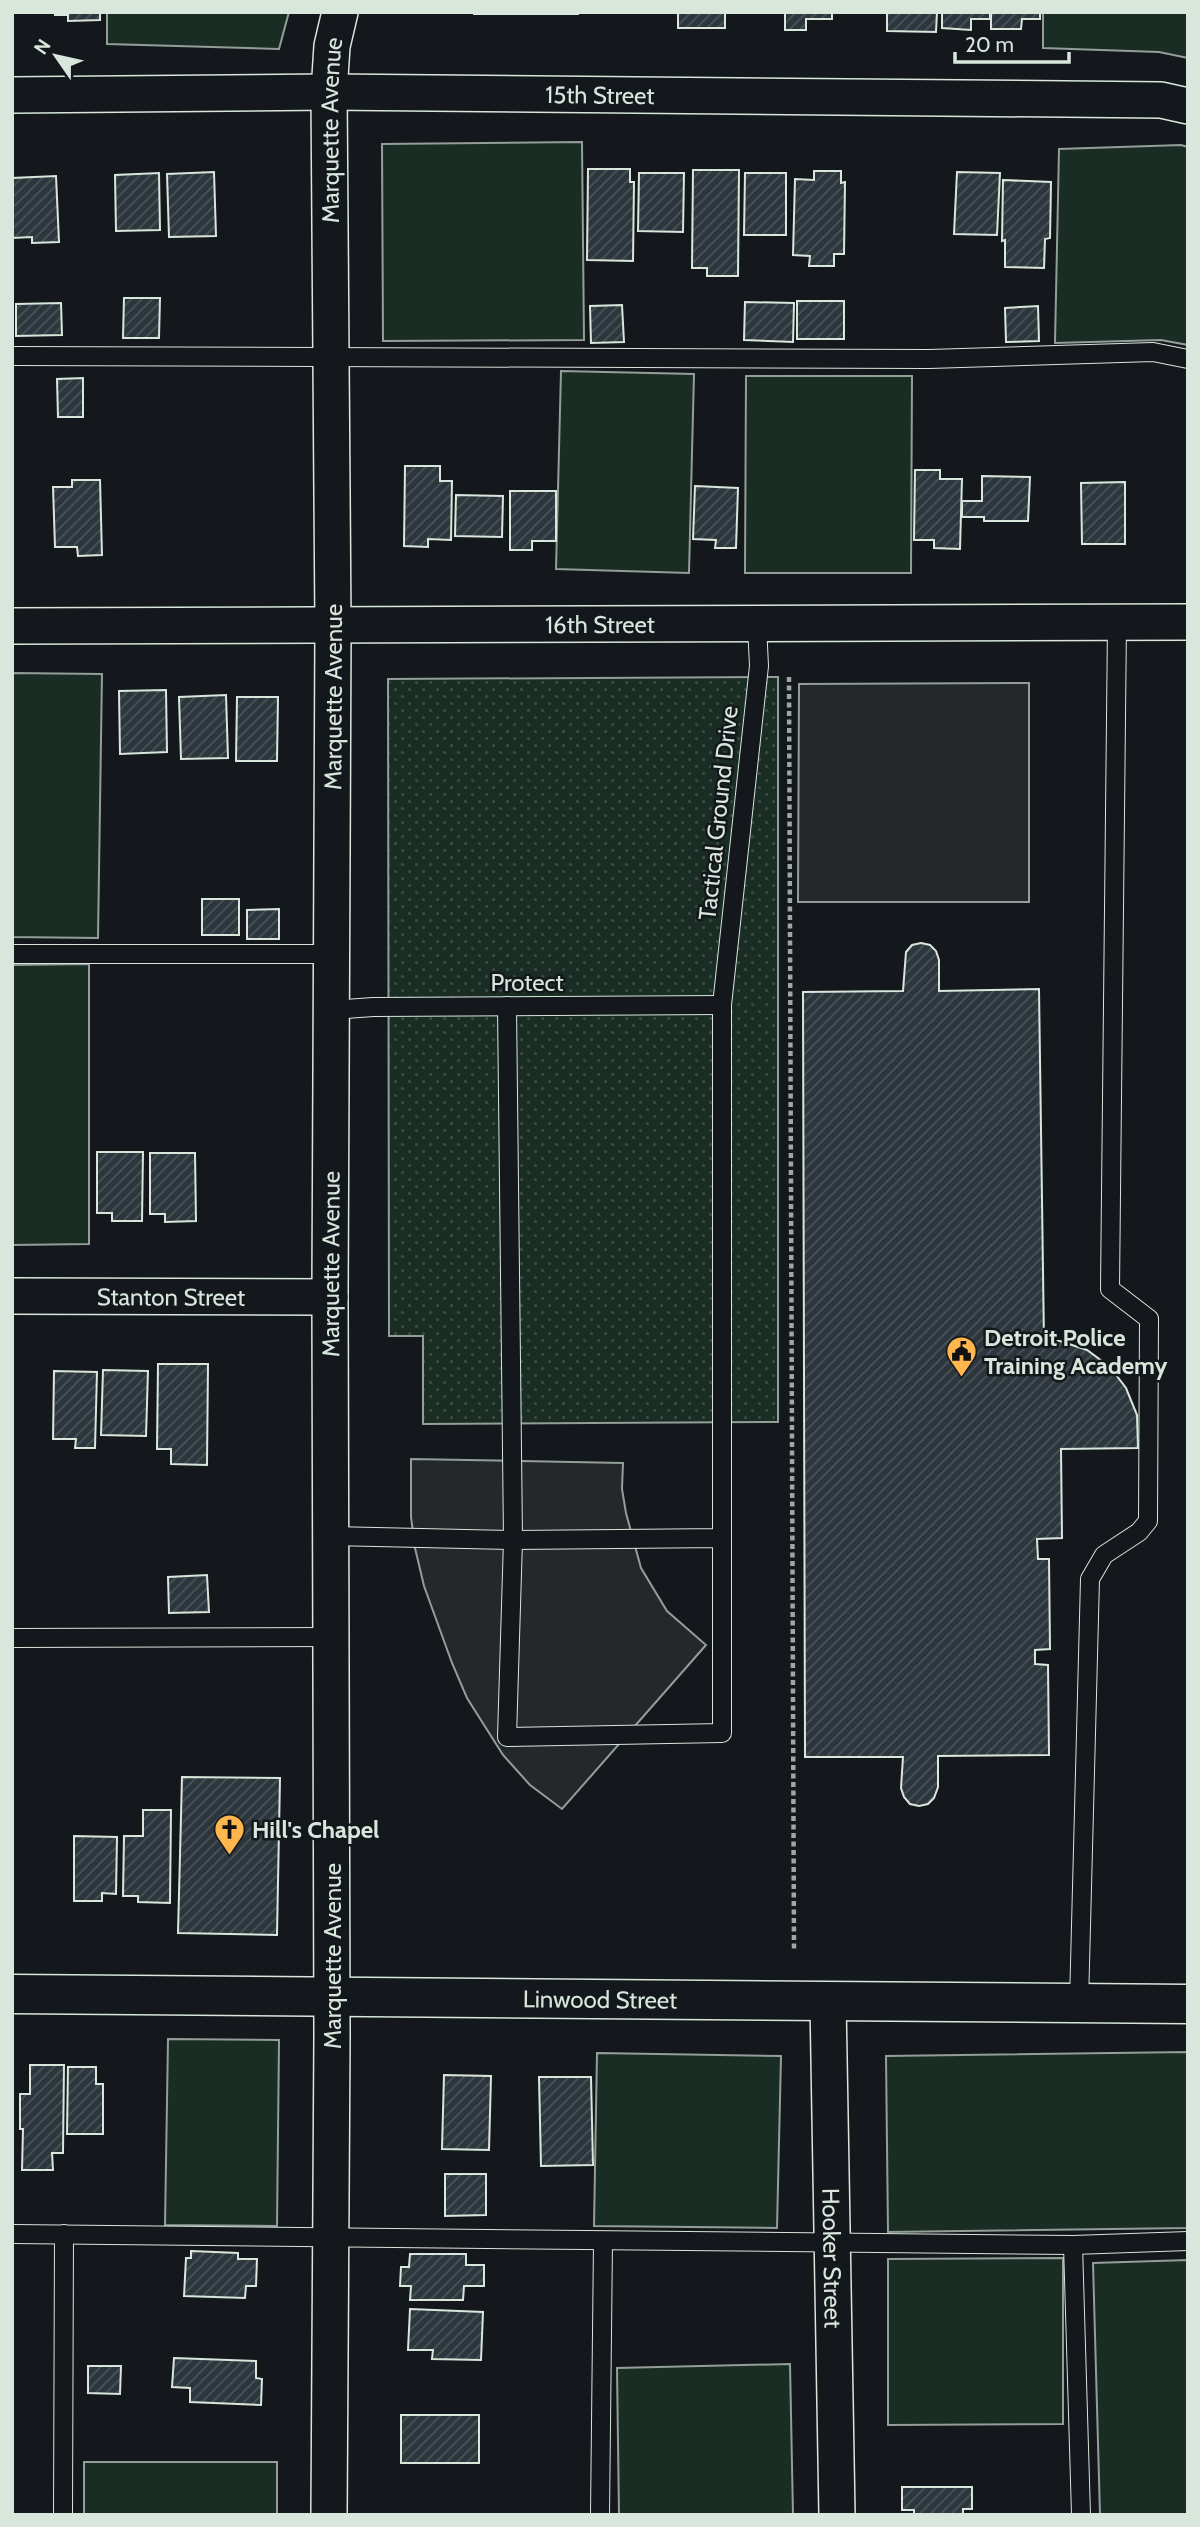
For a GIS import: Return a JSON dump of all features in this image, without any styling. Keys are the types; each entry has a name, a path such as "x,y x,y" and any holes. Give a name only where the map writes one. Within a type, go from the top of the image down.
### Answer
{"street":[{"name":"Marquette Avenue","path":"328,2515 333,627 329,92 332,46 341,12"},
{"name":"15th Street","path":"12,95 329,92 1161,100 1188,106"},
{"name":"16th Street","path":"12,626 1188,622"},
{"name":"Stanton Street","path":"12,1296 330,1297"},
{"name":"Linwood Street","path":"12,1994 1188,2004"},
{"name":"Hooker Street","path":"828,2001 838,2515"}],"lane":[{"path":"12,356 929,359 1153,352 1188,359"},
{"path":"1079,2003 1090,1579 1104,1555 1139,1532 1148,1521 1149,1319 1110,1289 1117,623"},
{"name":"Tactical Ground Drive","path":"513,1540 507,1737 722,1733 722,1005 759,666 757,625"},
{"path":"12,954 332,954"},
{"name":"Protect","path":"332,1010 373,1007 722,1005"},
{"path":"508,1006 513,1540"},
{"path":"331,1536 513,1540 722,1538"},
{"path":"12,1638 331,1637"},
{"path":"12,2234 1073,2245 1188,2241"},
{"path":"63,2515 64,2234"},
{"path":"600,2515 603,2241"},
{"path":"1073,2245 1081,2515"}],"path":[{"path":"789,666 794,1950"}],"green space":[{"path":"107,12 289,12 279,49 107,44"},
{"path":"1043,12 1188,12 1188,58 1159,52 1043,48"},
{"path":"582,142 584,340 383,341 382,144"},
{"path":"1181,145 1188,147 1188,345 1161,340 1055,343 1059,149"},
{"path":"561,371 694,374 689,573 556,569"},
{"path":"746,376 912,376 911,573 745,573"},
{"path":"12,673 102,674 98,938 12,937"},
{"path":"778,677 778,1422 423,1424 423,1336 389,1336 388,679"},
{"path":"89,964 89,1244 12,1245 12,965"},
{"path":"168,2039 279,2040 277,2226 165,2225"},
{"path":"1188,2052 1188,2228 888,2232 886,2056"},
{"path":"597,2053 781,2056 777,2228 594,2226"},
{"path":"1063,2258 1063,2424 888,2425 888,2259"},
{"path":"1188,2260 1188,2515 1100,2515 1093,2263"},
{"path":"790,2364 793,2515 619,2515 617,2368"},
{"path":"84,2462 277,2462 277,2515 84,2515"}],"shaded area":[{"path":"1029,683 1029,902 798,902 799,684"},
{"path":"411,1459 623,1463 622,1489 626,1513 641,1568 667,1611 706,1645 562,1809 530,1785 503,1755 467,1698 424,1586 415,1548 411,1517"}],"building":[{"path":"55,12 100,12 100,20 68,21 68,15 55,15"},
{"path":"578,12 578,14 474,14"},
{"path":"678,12 725,12 725,28 678,28"},
{"path":"785,12 832,12 832,19 806,19 806,30 785,30"},
{"path":"887,12 937,12 936,32 887,31"},
{"path":"942,12 990,12 990,19 971,19 971,30 942,28"},
{"path":"991,12 1040,12 1040,19 1022,19 1021,29 991,29"},
{"path":"588,169 630,169 630,182 634,182 633,261 587,260"},
{"path":"693,170 739,170 738,276 707,276 707,268 692,268"},
{"path":"814,171 841,171 841,183 845,182 844,254 834,254 834,266 809,266 810,256 793,255 795,179 814,180"},
{"path":"214,172 216,236 169,237 167,174"},
{"path":"957,172 1000,173 997,235 954,234"},
{"path":"159,173 160,230 116,231 115,175"},
{"path":"639,173 684,173 683,232 638,231"},
{"path":"745,173 786,173 786,235 744,235"},
{"path":"56,176 59,242 32,243 32,237 12,238 12,178"},
{"path":"1003,180 1051,182 1050,238 1045,239 1044,268 1005,267 1005,240 1002,241"},
{"path":"124,298 160,298 159,338 123,338"},
{"path":"797,301 844,301 844,339 797,339"},
{"path":"745,302 794,303 793,342 744,340"},
{"path":"61,303 62,335 16,336 16,304"},
{"path":"622,305 624,342 591,343 590,306"},
{"path":"1038,306 1039,341 1006,342 1005,308"},
{"path":"83,378 83,417 58,417 57,379"},
{"path":"405,466 440,466 440,481 452,481 451,540 428,539 428,547 404,546"},
{"path":"915,470 940,470 940,479 962,479 960,549 934,548 934,540 914,540"},
{"path":"982,476 1030,477 1028,521 984,521 984,517 962,517 962,501 982,501"},
{"path":"72,480 100,480 102,555 78,556 77,547 55,547 53,487 72,487"},
{"path":"1125,482 1125,544 1082,544 1081,483"},
{"path":"695,486 738,488 736,548 715,548 716,540 693,539"},
{"path":"510,491 556,491 556,541 532,541 532,550 510,550"},
{"path":"456,495 503,496 502,537 455,536"},
{"path":"166,690 167,752 120,754 119,691"},
{"path":"226,695 228,758 181,759 179,697"},
{"path":"237,697 278,697 277,761 236,761"},
{"path":"202,899 239,899 239,935 202,935"},
{"path":"279,909 279,939 247,939 247,910"},
{"name":"Detroit Police Training Academy","path":"912,945 930,945 936,951 939,960 939,991 1039,989 1044,1341 1060,1341 1087,1350 1110,1367 1126,1388 1137,1415 1138,1448 1061,1449 1062,1538 1037,1539 1038,1559 1049,1559 1050,1649 1035,1650 1035,1664 1048,1665 1049,1755 938,1756 938,1787 934,1798 928,1804 919,1806 910,1804 901,1788 903,1757 805,1757 803,992 903,991 906,952"},
{"path":"97,1152 143,1152 142,1221 112,1221 112,1213 97,1213"},
{"path":"150,1153 195,1153 196,1221 165,1222 165,1214 150,1214"},
{"path":"158,1364 208,1364 207,1465 171,1464 171,1449 157,1449"},
{"path":"103,1370 148,1371 146,1436 101,1435"},
{"path":"54,1371 97,1372 95,1448 75,1448 76,1439 53,1439"},
{"path":"207,1575 209,1612 169,1613 168,1577"},
{"name":"Hill's Chapel","path":"182,1777 280,1778 277,1935 178,1933"},
{"path":"143,1810 171,1810 170,1903 138,1902 138,1896 123,1896 124,1836 143,1836"},
{"path":"74,1836 117,1837 116,1894 102,1893 102,1901 74,1901"},
{"path":"30,2065 64,2065 63,2153 52,2153 53,2170 22,2170 20,2094 30,2094"},
{"path":"68,2067 96,2067 96,2084 103,2084 103,2134 67,2134"},
{"path":"444,2075 491,2076 489,2150 442,2149"},
{"path":"539,2077 591,2077 593,2165 541,2166"},
{"path":"445,2174 486,2174 486,2215 445,2216"},
{"path":"191,2251 238,2253 238,2259 257,2259 256,2286 246,2286 245,2298 184,2296 186,2258 191,2258"},
{"path":"410,2254 466,2254 466,2265 484,2265 484,2286 464,2286 463,2300 410,2300 411,2286 400,2286 401,2267 409,2267"},
{"path":"410,2309 483,2312 481,2360 432,2359 433,2350 408,2350"},
{"path":"174,2358 256,2361 256,2378 262,2379 261,2405 190,2402 190,2388 172,2387"},
{"path":"88,2366 121,2366 120,2394 88,2393"},
{"path":"401,2415 479,2415 479,2463 401,2463"},
{"path":"902,2487 972,2487 972,2509 963,2509 963,2515 914,2515 914,2510 902,2510"}],"place":[{"name":"Detroit Police Training Academy","path":"961,1378"},
{"name":"Hill's Chapel","path":"229,1856"}]}
